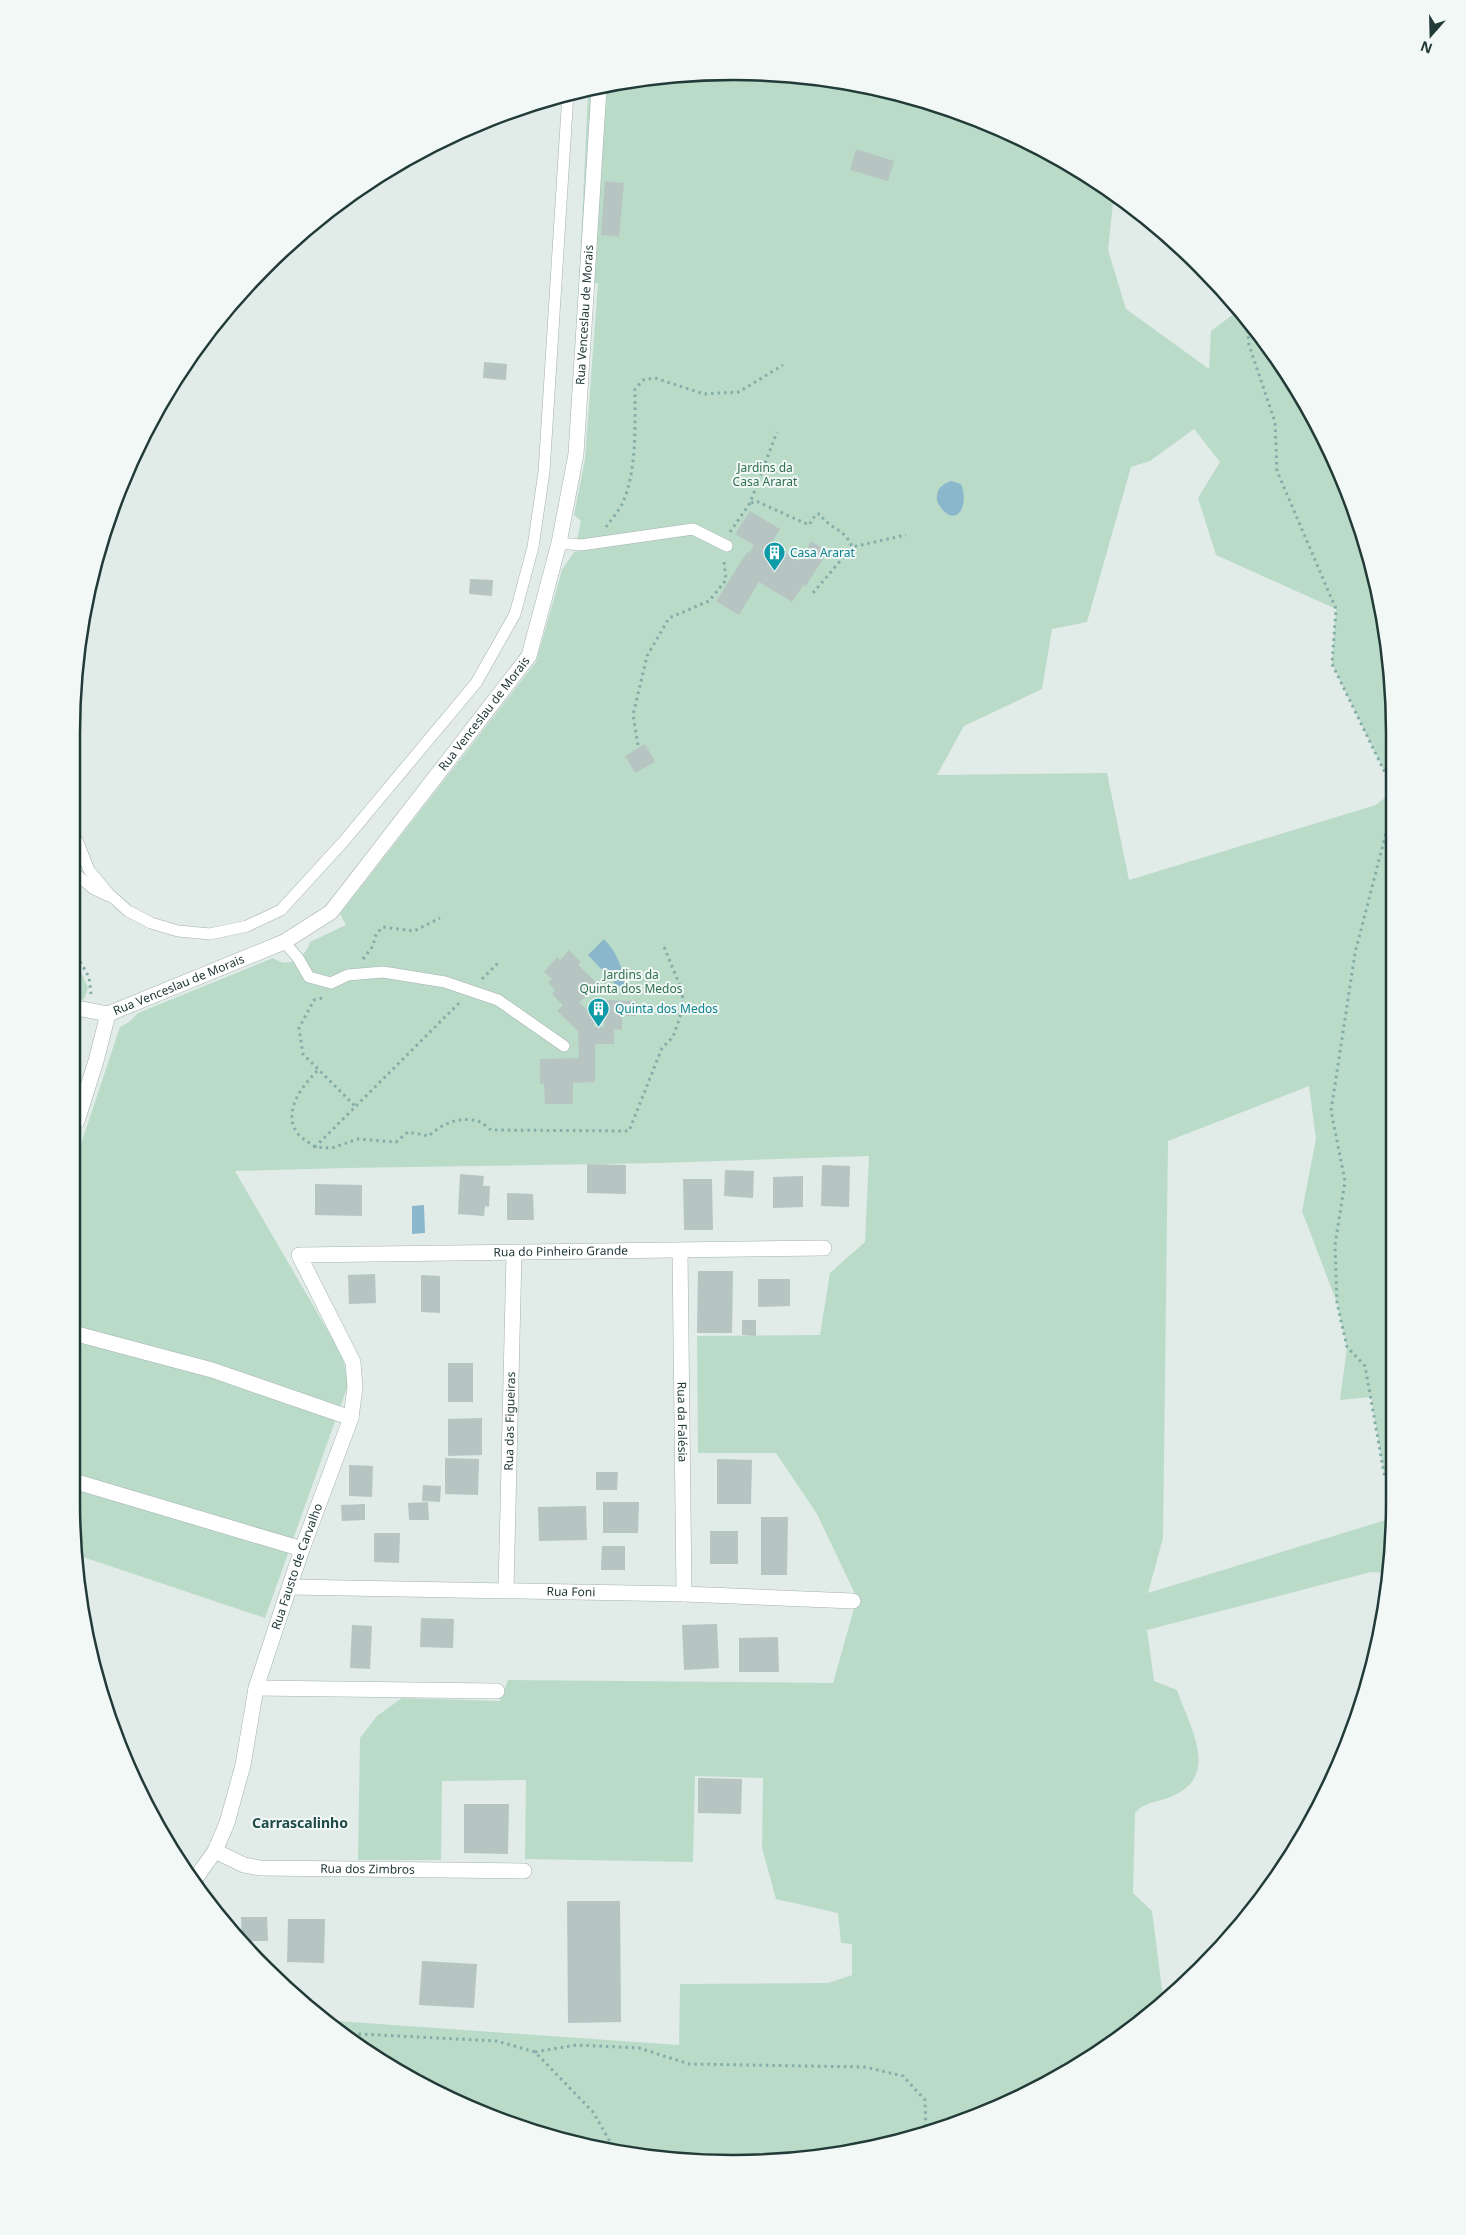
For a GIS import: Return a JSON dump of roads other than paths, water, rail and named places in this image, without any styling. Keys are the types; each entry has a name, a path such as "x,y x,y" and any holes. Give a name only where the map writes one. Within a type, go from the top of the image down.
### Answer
{"street":[{"name":"Rua Venceslau de Morais","path":"101,1013 284,942 331,912 529,656 559,543 576,454 599,95"},
{"path":"80,1009 101,1013 96,1060 80,1111"},
{"name":"Rua do Pinheiro Grande","path":"299,1255 514,1254 824,1248"},
{"name":"Rua da Falésia","path":"680,1251 684,1594"},
{"name":"Rua das Figueiras","path":"506,1590 514,1254"},
{"name":"Rua Fausto de Carvalho","path":"198,1876 215,1851 237,1791 256,1688 302,1549 351,1418 355,1387 353,1362 299,1255"},
{"path":"80,1335 212,1370 351,1418"},
{"path":"80,1483 302,1549"},
{"name":"Rua Foni","path":"290,1587 684,1594 853,1601"},
{"path":"256,1688 497,1691"},
{"name":"Rua dos Zimbros","path":"215,1851 244,1865 260,1868 524,1871"}],"lane":[{"path":"80,848 89,870 113,897 128,911 151,923 178,931 210,934 247,926 281,910 344,841 476,684 515,614 533,547 544,472 567,101"},
{"path":"559,543 581,545 693,529 725,544"},
{"path":"80,877 94,889 113,897"},
{"path":"284,942 298,958 309,977 331,983 348,975 383,972 445,982 498,1000 564,1046"}],"water":[{"path":"951,481 961,484 964,502 962,509 954,516 948,515 937,501 937,493 940,488"},
{"path":"604,939 619,961 625,987 617,986 588,955"},
{"path":"424,1205 425,1233 412,1234 412,1206"}],"place":[{"name":"Casa Ararat","path":"774,572"},
{"name":"Quinta dos Medos","path":"599,1028"}],"district":[{"name":"Carrascalinho","path":"300,1823"}],"park label":[{"name":"Jardins da Casa Ararat","path":"765,475"},
{"name":"Jardins da Quinta dos Medos","path":"631,982"}]}
